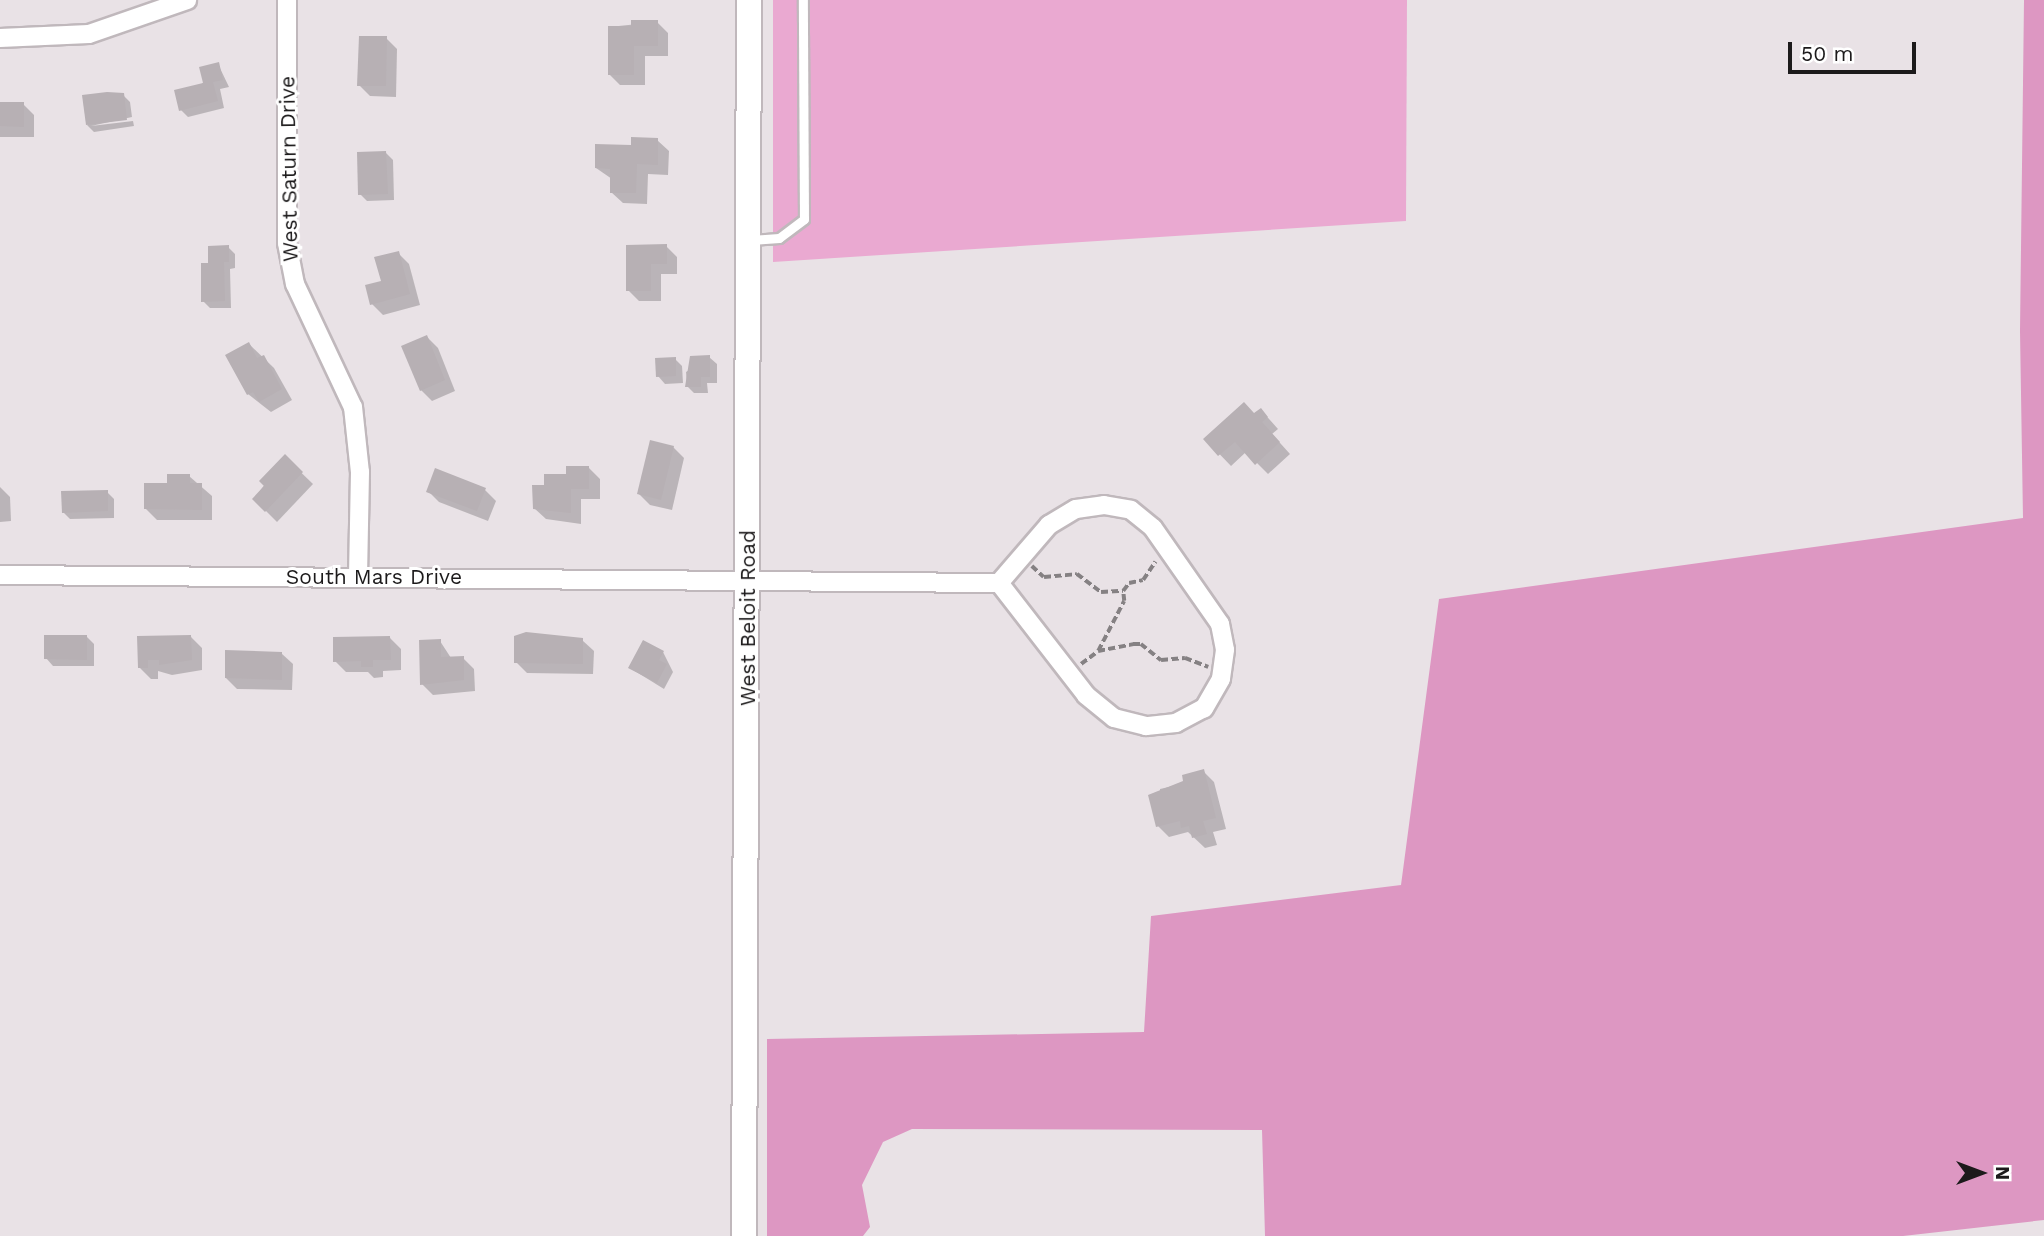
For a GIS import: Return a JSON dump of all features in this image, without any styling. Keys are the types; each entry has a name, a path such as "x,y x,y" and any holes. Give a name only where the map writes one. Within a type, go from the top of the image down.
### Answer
{"main road":[{"name":"West Beloit Road","path":"744,1236 749,0"}],"street":[{"path":"0,38 89,34 187,0"},
{"name":"West Saturn Drive","path":"287,0 287,243 295,284 353,407 360,472 358,577"},
{"path":"1104,505 1131,510 1153,528 1220,624 1222,669 1204,708 1176,723 1146,726 1114,718 1071,677 999,583 1017,561 1049,525 1076,509 1104,505"},
{"name":"South Mars Drive","path":"0,575 748,578 999,583"}],"lane":[{"path":"749,240 779,238 804,219 803,0"}],"path":[{"path":"1098,651 1124,601 1123,591 1129,583 1143,580 1170,551"},
{"path":"1017,561 1034,567 1044,577 1077,574 1094,590 1123,591"},
{"path":"1071,677 1083,659 1098,651 1141,644 1161,660 1189,659 1222,669"}],"shaded area":[{"path":"773,0 1407,0 1406,221 773,262"},
{"path":"2024,0 2044,0 2044,1220 1903,1236 1265,1236 1262,1130 912,1129 883,1142 862,1185 870,1227 863,1236 767,1236 767,1039 1144,1032 1151,916 1401,885 1439,599 2023,518 2020,331"}],"building":[{"path":"631,20 658,20 658,46 634,46 634,75 608,75 608,26 631,26"},
{"path":"359,36 387,36 386,86 357,86"},
{"path":"219,62 223,80 213,82 218,101 179,111 174,90 203,83 199,67"},
{"path":"124,93 127,120 86,125 82,95"},
{"path":"0,102 24,102 24,127 0,126"},
{"path":"631,137 658,138 658,165 637,164 636,193 610,193 610,169 595,168 595,144 631,145"},
{"path":"386,151 388,194 358,195 357,152"},
{"path":"667,244 667,264 651,264 651,291 626,291 626,245"},
{"path":"229,245 229,262 224,262 225,301 201,302 201,263 208,263 208,246"},
{"path":"399,251 410,294 370,305 365,285 381,281 374,257"},
{"path":"427,335 445,380 420,391 401,346"},
{"path":"249,342 257,358 264,355 282,389 259,402 253,392 247,395 225,355"},
{"path":"710,355 710,377 701,377 701,387 685,387 690,356"},
{"path":"676,357 676,376 656,377 655,358"},
{"path":"1244,402 1254,413 1261,408 1268,417 1262,422 1280,442 1255,465 1235,442 1218,456 1203,439"},
{"path":"650,440 674,446 661,500 637,494"},
{"path":"285,454 303,472 265,512 252,499 264,486 259,481"},
{"path":"566,466 589,466 589,489 571,489 571,513 533,509 532,485 544,485 544,474 566,474"},
{"path":"435,468 486,488 477,511 426,492"},
{"path":"167,474 190,474 190,483 202,483 202,510 144,509 144,483 167,483"},
{"path":"108,490 108,511 62,513 61,491"},
{"path":"526,632 583,638 583,664 514,663 514,636"},
{"path":"44,635 87,635 87,660 44,659"},
{"path":"191,635 192,660 159,665 159,660 148,660 148,668 138,668 137,636"},
{"path":"390,636 391,660 373,660 373,667 361,667 361,661 333,662 333,637"},
{"path":"441,639 441,657 464,656 464,680 420,685 419,640"},
{"path":"643,640 664,651 659,660 667,664 657,683 628,668"},
{"path":"225,650 282,652 282,680 225,678"},
{"path":"1204,769 1216,818 1203,821 1207,834 1192,838 1189,826 1181,828 1180,821 1156,827 1148,795 1183,781 1182,775"}]}
